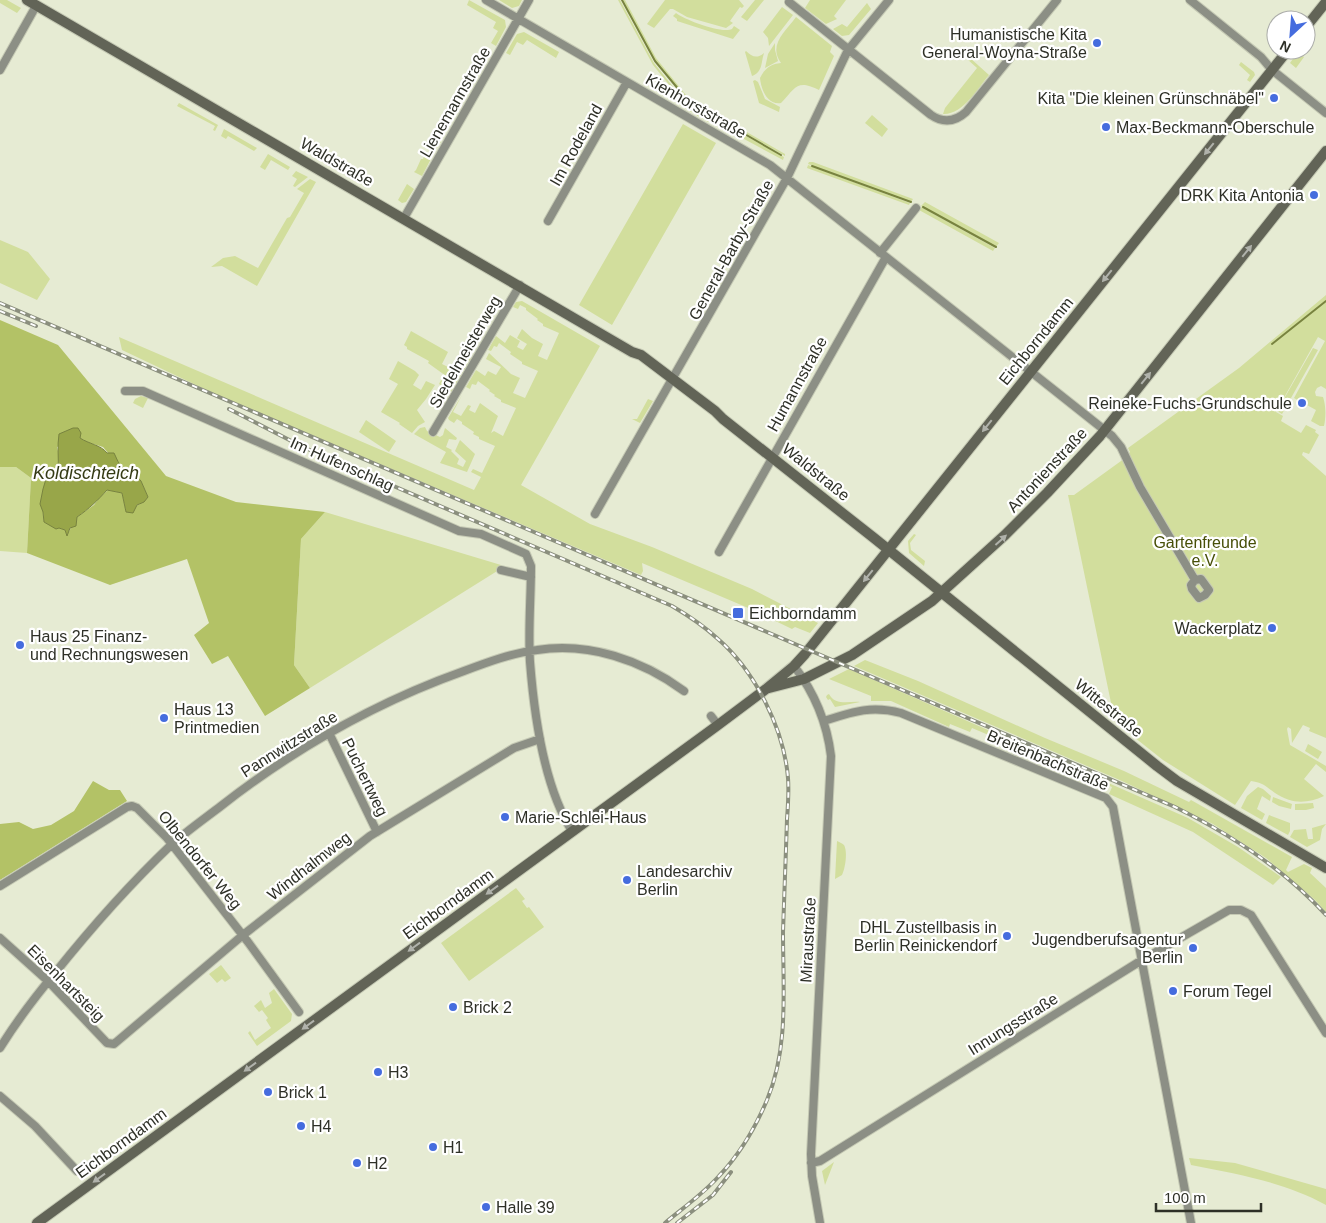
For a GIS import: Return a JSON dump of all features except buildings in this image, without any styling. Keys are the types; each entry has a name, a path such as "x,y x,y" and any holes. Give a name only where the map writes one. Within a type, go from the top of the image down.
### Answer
{"main road":[{"name":"Waldstraße","path":"27,0 520,285 632,352 672,381 711,415 722,419 772,457 889,550"},
{"path":"1316,14 1326,2"},
{"name":"Eichborndamm","path":"37,1223 718,725 794,666 889,550 1280,60"},
{"name":"Antonienstraße","path":"766,689 804,679 852,655 932,601 1025,516 1104,430 1326,151"},
{"name":"Wittestraße","path":"889,550 1177,781 1325,864"}],"street":[{"name":"Kienhorststraße","path":"486,0 770,165 1114,437 1124,452 1140,487 1195,580"},
{"name":"Lienemannstraße","path":"404,218 529,0"},
{"name":"General-Barby-Straße","path":"595,514 787,178 848,50 889,0"},
{"path":"789,2 933,117 954,120 966,112 1057,0"},
{"path":"1190,0 1201,3 1261,57 1272,70 1326,113"},
{"path":"0,70 36,6"},
{"name":"Im Rodeland","path":"548,221 627,82"},
{"path":"883,255 916,208"},
{"name":"Humannstraße","path":"719,552 883,255"},
{"name":"Siedelmeisterweg","path":"434,432 520,285"},
{"name":"Im Hufenschlag","path":"124,390 142,391 460,531 481,534 526,554 531,566 530,651 540,739 552,785 572,831"},
{"path":"501,570 531,577"},
{"name":"Pannwitzstraße","path":"0,1048 15,1024 48,982 110,908 172,845 241,790 328,733 420,688 497,659 530,651 571,649 608,654 645,667 666,678 684,691"},
{"name":"Miraustraße","path":"794,666 804,679 824,721 831,756 811,1162 820,1223"},
{"name":"Breitenbachstraße","path":"824,721 871,709 902,713 1108,799 1113,807 1191,1223"},
{"path":"711,716 718,725"},
{"name":"Puchertweg","path":"328,733 377,832"},
{"name":"Windhalmweg","path":"114,1044 243,935 377,832 514,748 540,739"},
{"name":"Olbendorfer Weg","path":"0,886 127,807 138,808 172,845 243,935 299,1012"},
{"name":"Innungsstraße","path":"811,1162 820,1161 1142,960 1229,910 1241,910 1251,915 1326,1033"},
{"name":"Eisenhartsteig","path":"0,938 48,982 107,1043 114,1044"},
{"path":"0,1096 35,1126 77,1171"}],"green space":[{"path":"0,0 7,0 21,8 17,13 0,3"},
{"path":"469,0 505,20 506,27 496,46 491,43 498,31 493,28 496,22 467,5"},
{"path":"499,0 522,0 519,6 512,8"},
{"path":"618,0 620,0 654,63 686,103 711,116 708,122 673,101 679,97 653,65"},
{"path":"623,0 625,0 656,58 690,100 713,113 712,115 688,101 654,59"},
{"path":"665,0 739,0 744,6 740,7 730,21 733,23 726,28 687,17 670,9 654,28 647,24"},
{"path":"755,0 764,0 747,21 741,17"},
{"path":"810,0 846,0 834,16 837,19 826,24 805,8"},
{"path":"867,3 871,9 849,35 842,36 833,29 842,24 847,27"},
{"path":"782,7 793,15 769,46 768,38 763,32"},
{"path":"676,13 712,28 727,30 732,29 734,26 740,30 733,39 677,21 673,16"},
{"path":"796,17 832,46 830,52 834,56 819,90 806,85 797,86 781,103 776,103 768,99 760,78 769,67 781,63 777,56 777,44"},
{"path":"524,32 559,52 556,58 527,40 523,45 517,42 510,55 506,53 517,34"},
{"path":"775,43 778,61 765,68 768,54"},
{"path":"745,52 750,55 755,56 764,53 760,69 752,76"},
{"path":"969,57 989,75 963,106 950,113 943,114 945,108 977,68 967,59"},
{"path":"1292,60 1302,60 1296,68 1290,63"},
{"path":"1241,62 1254,72 1255,75 1250,82 1247,80 1250,75 1239,65"},
{"path":"753,81 758,82 765,99 780,107 779,112 759,103"},
{"path":"179,103 218,125 215,131 213,130 215,126 177,106"},
{"path":"872,115 888,129 882,137 865,123"},
{"path":"719,116 785,154 785,156 718,118"},
{"path":"717,120 784,157 783,160 720,126 716,122"},
{"path":"683,124 716,143 612,325 579,305"},
{"path":"224,129 257,148 254,151 228,136 226,139 221,136"},
{"path":"437,137 442,140 434,153 427,149"},
{"path":"426,151 433,155 422,176 414,172"},
{"path":"268,154 290,167 288,170 271,160 265,170 260,167"},
{"path":"809,162 913,199 911,202 808,164"},
{"path":"808,165 910,203 909,205 807,168"},
{"path":"296,171 308,177 295,187 293,186 297,179 292,176"},
{"path":"310,179 316,182 257,286 222,266 211,267 223,258 235,256 258,268 304,193 297,189"},
{"path":"407,184 414,189 406,202 402,203 398,200"},
{"path":"925,202 999,243 996,247 921,206"},
{"path":"921,207 995,248 993,251 919,210"},
{"path":"0,240 28,252 50,279 37,300 0,283"},
{"name":"Gartenfreunde e.V.","path":"1326,295 1326,389 1321,386 1315,392 1316,396 1323,397 1324,400 1324,426 1311,421 1316,410 1294,398 1325,341 1318,337 1276,412 1283,416 1281,421 1301,433 1306,425 1316,430 1315,432 1319,435 1309,454 1303,452 1302,455 1326,476 1326,738 1309,731 1310,728 1303,725 1292,743 1291,729 1288,727 1287,729 1290,745 1326,766 1326,772 1316,764 1304,779 1324,796 1299,802 1293,801 1281,797 1262,784 1251,781 1235,805 1163,760 1115,722 1068,495 1074,495 1121,461 1130,452 1128,448 1239,368"},
{"path":"522,301 600,346 521,485 590,524 652,547 752,589 818,623 810,633 795,627 792,629 753,610 642,563 643,571 641,575 215,394 122,350 119,337 474,490 481,477 471,472 473,469 482,473 495,446 479,439 479,437 473,434 474,432 457,419 454,423 448,418 462,395 453,412 461,416 468,405 471,406 469,410 475,413 480,403 498,416 491,433 494,431 503,436 516,408 501,402 478,381 476,385 472,384 470,389 466,387 476,370 485,376 488,371 496,375 501,367 486,359 489,353 511,374 520,378 513,393 525,398 538,371 522,364 499,343 491,351 488,350 496,336 505,343 510,335 520,341 517,347 523,350 527,344 517,338 522,329 532,338 543,344 538,356 547,360 559,333 543,326 526,308 520,305 518,309 513,307 516,302"},
{"path":"411,331 448,352 442,364 460,373 469,358 471,359 451,392 439,384 441,380 444,382 446,376 428,363 429,361 407,349 404,345"},
{"path":"1313,348 1318,350 1282,414 1277,411"},
{"path":"398,361 419,375 413,385 421,390 426,381 435,385 417,410 425,422 412,433 400,423 381,412 398,384 389,379"},
{"path":"141,396 148,398 143,408 133,403 135,399"},
{"path":"648,399 653,401 640,423 632,419 637,419"},
{"path":"366,420 396,441 389,452 359,432"},
{"path":"425,427 427,431 440,437 443,435 445,428 457,438 456,440 449,439 446,447 452,450 459,459 457,464 463,467 466,461 455,451 460,440 475,454 467,472 440,463 446,452 414,434 420,428"},
{"path":"0,467 16,467 31,478 27,553 0,551"},
{"path":"325,512 501,565 502,568 310,688 294,665 301,539"},
{"path":"914,534 916,535 910,543 911,550 925,561 924,566 909,553 908,541"},
{"path":"865,660 918,681 1124,771 1189,802 1191,800 1292,857 1286,870 1288,872 1304,864 1312,868 1310,873 1326,888 1326,912 1314,899 1266,858 1213,824 1122,781 854,666"},
{"path":"849,669 1188,818 1238,847 1281,877 1273,885 1193,832 1109,794 1112,787 972,728 970,732 950,724 949,727 891,701 871,701 871,696 829,679"},
{"path":"829,694 839,702 860,702 835,707 830,699 828,700 826,697"},
{"path":"1308,744 1322,752 1318,759 1305,751"},
{"path":"1258,787 1271,796 1270,801 1262,796 1257,809 1265,814 1262,820 1241,808 1247,796"},
{"path":"1273,797 1292,804 1291,809 1272,802"},
{"path":"1313,803 1314,808 1295,810 1295,804"},
{"path":"1269,815 1290,823 1288,835 1266,823"},
{"path":"1326,824 1322,829 1320,840 1307,847 1290,837 1294,830 1306,829 1308,839 1313,839 1312,828"},
{"path":"837,841 844,845 846,856 842,875 835,879"},
{"path":"516,888 525,899 522,901 527,908 529,907 544,927 469,981 441,943"},
{"path":"221,965 231,978 225,982 222,979 217,983 209,974"},
{"path":"274,989 292,1014 291,1021 257,1046 248,1033 250,1031 255,1040 271,1028 266,1020 268,1018 262,1010 259,1012 254,1006 261,1000 265,1008 272,1003 269,993"},
{"path":"1189,1158 1235,1163 1326,1189 1326,1205 1294,1190 1243,1176 1191,1165"},
{"path":"834,1162 825,1185 822,1171"}],"shaded area":[{"path":"0,320 58,345 166,476 236,502 325,512 301,539 294,665 310,688 265,716 228,656 212,664 194,635 209,623 187,559 110,585 27,553 31,478 16,467 0,467","holes":["80,438 103,447 121,468 134,473 141,481 148,497 141,504 126,512 122,493 108,490 94,505 77,517 67,535 65,530 44,522 46,479 58,470 59,455 57,447"]},
{"path":"93,781 109,790 120,790 127,801 0,880 0,824 19,822 33,829 51,825 74,811"}],"water":[{"name":"Koldischteich","path":"73,428 78,428 81,433 80,438 102,448 107,453 114,453 118,462 124,468 130,469 141,481 148,497 144,502 137,505 133,513 126,512 122,493 107,490 77,517 76,526 70,528 67,536 65,530 56,529 44,522 40,504 46,479 58,470 59,434"}],"waterway":[{"path":"622,0 655,61 689,102 781,155"},
{"path":"812,166 911,202"},
{"path":"923,207 996,247"},
{"path":"1272,344 1326,301"}],"railway":[{"path":"0,303 1175,807 1216,829 1255,854 1310,898 1326,915"},
{"path":"0,311 36,326"},
{"path":"229,409 303,447 672,606 707,630 731,652 744,667 765,702 781,740 788,783 783,932 784,996 779,1060 767,1100 758,1120 740,1150 713,1183 665,1223"},
{"path":"677,1223 713,1195 731,1172"}],"place":[{"name":"Humanistische Kita General-Woyna-Straße","path":"1097,43"},
{"name":"Kita \"Die kleinen Grünschnäbel\"","path":"1274,98"},
{"name":"Max-Beckmann-Oberschule","path":"1106,127"},
{"name":"DRK Kita Antonia","path":"1314,195"},
{"name":"Reineke-Fuchs-Grundschule","path":"1302,403"},
{"name":"Eichborndamm","path":"738,613"},
{"name":"Wackerplatz","path":"1272,628"},
{"name":"Haus 25 Finanz- und Rechnungswesen","path":"20,645"},
{"name":"Haus 13 Printmedien","path":"164,718"},
{"name":"Marie-Schlei-Haus","path":"505,817"},
{"name":"Landesarchiv Berlin","path":"627,880"},
{"name":"DHL Zustellbasis in Berlin Reinickendorf","path":"1007,936"},
{"name":"Jugendberufsagentur Berlin","path":"1193,948"},
{"name":"Forum Tegel","path":"1173,991"},
{"name":"Brick 2","path":"453,1007"},
{"name":"H3","path":"378,1072"},
{"name":"Brick 1","path":"268,1092"},
{"name":"H4","path":"301,1126"},
{"name":"H1","path":"433,1147"},
{"name":"H2","path":"357,1163"},
{"name":"Halle 39","path":"486,1207"}]}
